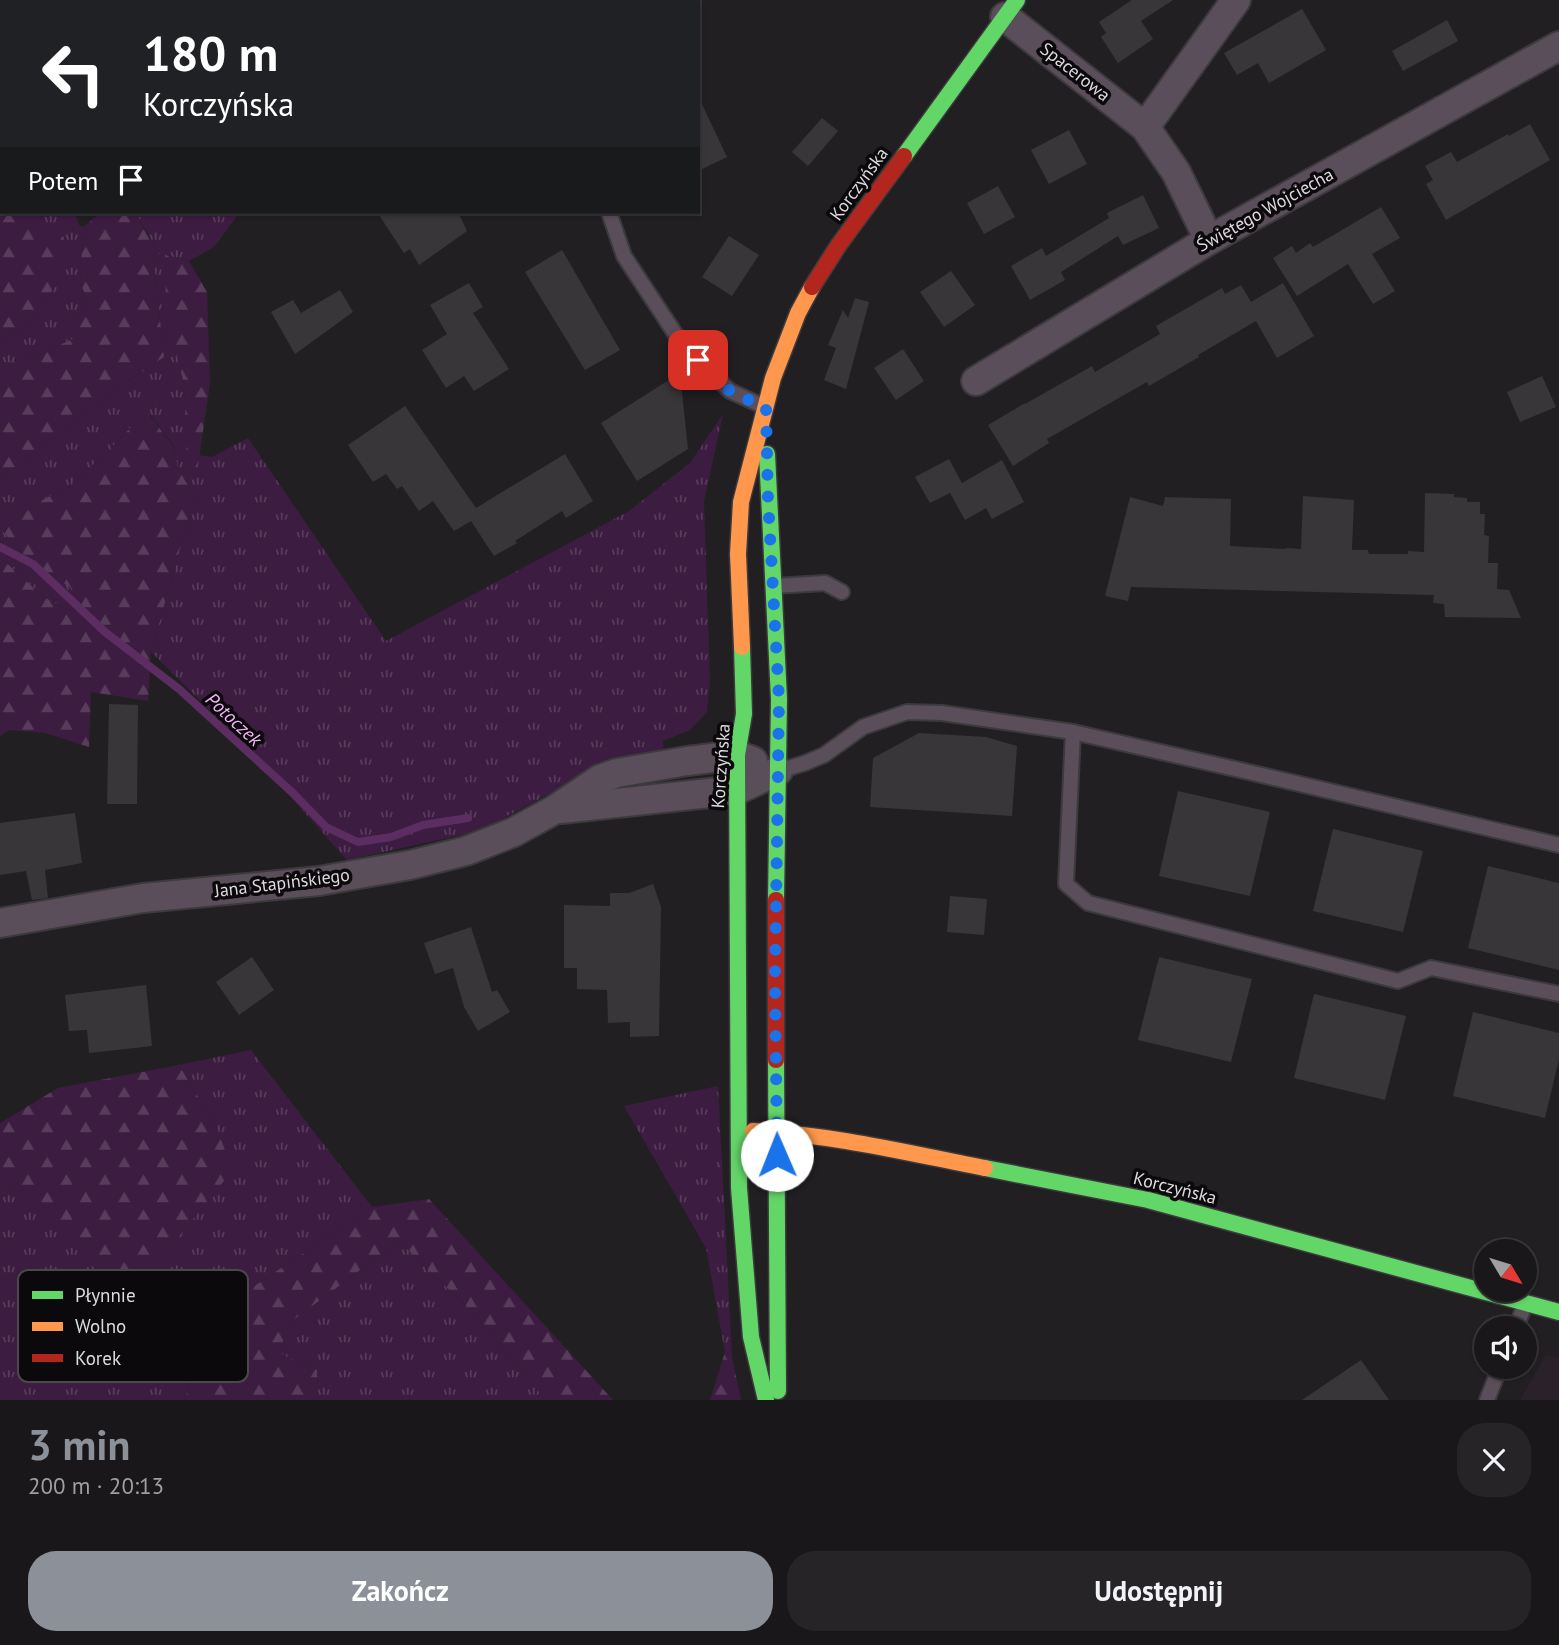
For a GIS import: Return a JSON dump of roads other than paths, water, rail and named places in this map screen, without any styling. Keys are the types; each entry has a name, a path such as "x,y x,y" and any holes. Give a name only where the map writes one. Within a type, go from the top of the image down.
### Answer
{"main road":[{"name":"Korczyńska","path":"766,1400 751,1338 739,1188 737,755 744,713 738,554 741,502 773,378 798,313 855,222 1011,9"},
{"name":"Korczyńska","path":"766,408 779,699 775,979 778,1400"},
{"name":"Korczyńska","path":"738,1131 776,1132 840,1140 1149,1200 1559,1312"}],"street":[{"path":"1145,127 1236,0"},
{"name":"Spacerowa","path":"1011,9 1145,127 1176,172 1209,240"},
{"name":"Świętego Wojciecha","path":"976,381 1209,240 1559,46"},
{"name":"Jana Stapińskiego","path":"0,923 143,898 319,881 410,865 466,851 514,832 554,810 600,779 617,773 737,755 778,771"},
{"name":"Jana Stapińskiego","path":"554,810 737,790 778,771"}],"lane":[{"path":"610,214 624,256 682,344 730,391 766,408"},
{"path":"773,586 825,583 842,592"},
{"path":"778,771 824,755 863,727 907,712 942,713 1073,732 1559,845"},
{"path":"1073,732 1066,884 1088,903 1398,981 1431,968 1559,994"},
{"path":"1521,1316 1526,1303"},
{"path":"1487,1400 1495,1379"}],"waterway":[{"name":"Potoczek","path":"0,547 33,564 105,632 179,689 294,794 326,827 358,842 391,837 423,825 468,818"}]}
